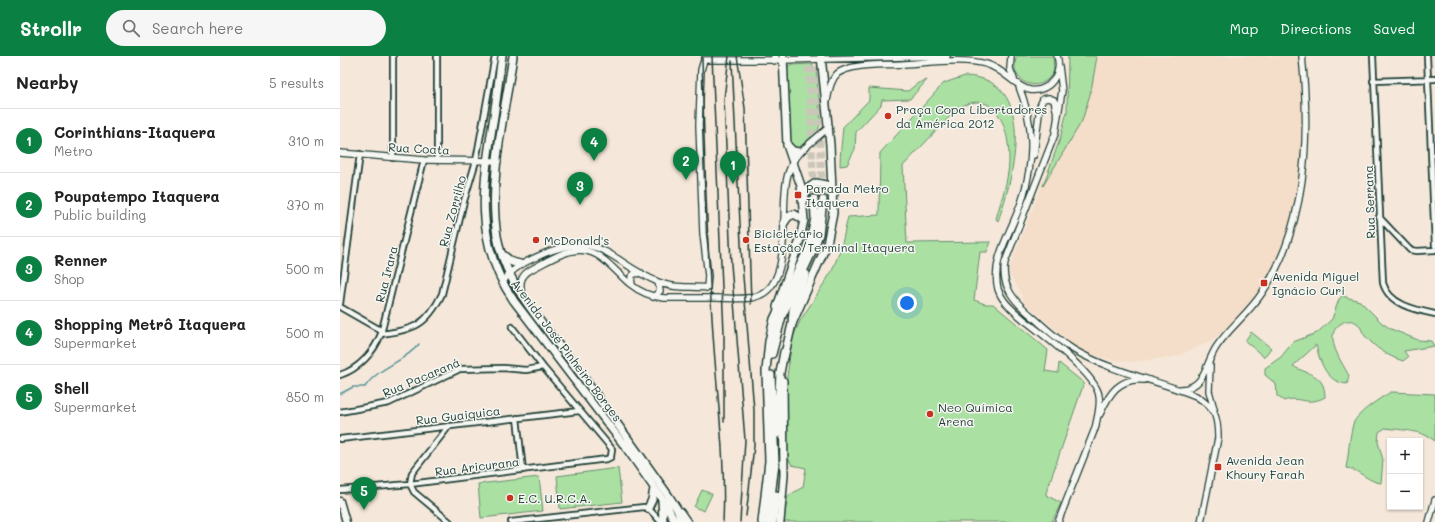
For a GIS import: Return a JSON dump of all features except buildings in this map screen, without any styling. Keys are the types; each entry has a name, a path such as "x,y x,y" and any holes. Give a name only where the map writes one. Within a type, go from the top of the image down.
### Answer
{"main road":[{"name":"Avenida José Pinheiro Borges","path":"502,56 487,161 483,211 489,247 502,283 514,302 618,436 662,499 675,522"},
{"name":"Avenida José Pinheiro Borges","path":"513,56 498,161 494,210 497,237 502,253 510,272 527,303 608,412 677,509 682,522"},
{"path":"783,58 787,145 804,201"},
{"path":"775,446 778,425 780,373 784,352 792,324 826,244 834,213 827,102 821,58"},
{"path":"496,105 504,113"},
{"path":"493,122 498,125 502,131"},
{"path":"787,145 792,151 800,152"},
{"path":"762,522 769,461 766,371 774,319 799,243 804,220 804,201 807,189 816,183 826,185 834,194"},
{"path":"774,319 809,247 815,218 814,199"},
{"path":"792,324 794,310 818,234 823,200"},
{"path":"784,223 788,217 794,214 804,220"},
{"path":"502,253 512,262 520,264"},
{"path":"773,522 776,490 771,373 774,342 789,300 811,256"},
{"path":"514,302 519,305 527,303"},
{"path":"780,522 784,475 782,398 784,352"},
{"path":"768,522 775,463"},
{"path":"648,508 652,500 654,488"},
{"path":"662,499 662,522"},
{"path":"340,501 346,522"},
{"path":"677,509 687,522"}],"street":[{"path":"393,56 393,158"},
{"path":"436,160 437,56"},
{"name":"Rua Zorrilho","path":"382,332 411,329 426,319 435,308 442,294 464,201 476,161 495,56"},
{"path":"502,283 510,272 520,264 555,248 575,244 604,250 658,282 676,286 707,288 708,276 703,234 699,125 701,70 704,60 720,58 947,56"},
{"path":"1011,56 1010,69 1028,113 1031,165"},
{"path":"1056,56 1062,91 1055,134 1005,262 1003,272 1008,291 1029,314 1074,350 1152,381 1196,396 1208,404 1215,412"},
{"path":"1176,390 1187,389 1201,379 1211,358 1225,336 1262,294 1280,259 1290,232 1304,170 1306,136 1302,56"},
{"name":"Rua Serrana","path":"1373,56 1379,218 1385,290 1395,301 1435,314"},
{"path":"1427,56 1435,246"},
{"path":"827,102 832,82 837,74 856,66 976,62 995,67 1030,90 1044,88 1054,79 1058,66"},
{"path":"1374,81 1435,79"},
{"path":"1055,134 1056,105 1052,99 1046,98 1040,106 1036,142 1023,198 997,266 999,291 1003,299 1013,310 1094,382 1100,396 1095,429"},
{"path":"523,296 521,281 525,274 561,254 570,251 582,251 596,254 606,260 632,285 653,297 739,298 759,295 769,287 778,274 782,259 786,179 792,164 800,152 829,127"},
{"path":"476,161 484,156 489,150"},
{"name":"Rua Coata","path":"340,153 424,160 498,161"},
{"path":"340,304 360,154"},
{"name":"Rua Irara","path":"340,375 355,367 370,354 377,345 382,332 424,160"},
{"path":"1379,218 1410,250 1435,250"},
{"path":"520,264 519,271 525,274"},
{"path":"632,285 631,277 636,273 642,273"},
{"path":"653,297 660,291 658,282"},
{"path":"340,307 382,332"},
{"path":"512,327 579,411"},
{"path":"1201,522 1218,438 1218,426 1208,382 1211,358"},
{"name":"Rua Pacaraná","path":"340,412 389,403 460,369 526,370 543,367"},
{"path":"1058,522 1107,399 1116,387 1133,379 1152,381"},
{"name":"Rua Guaiquica","path":"340,439 579,411"},
{"name":"Rua Aricurana","path":"340,490 410,484 607,459 611,457 612,449 579,411"},
{"path":"517,418 523,470"},
{"path":"449,426 412,473 410,484 414,492 450,522"},
{"path":"1429,522 1435,500"},
{"path":"511,522 641,507 648,508 662,522"}],"shaded area":[{"path":"1068,56 1298,56 1302,94 1301,169 1294,207 1284,242 1269,277 1257,298 1240,318 1212,340 1178,356 1135,362 1113,360 1091,354 1077,348 1025,303 1021,293 1009,274 1009,268 1060,139 1067,111"}],"green space":[{"path":"1017,56 1053,56 1054,71 1048,79 1041,83 1034,85 1026,83 1020,79 1016,73 1015,65"},
{"path":"1068,56 1097,56 1091,91 1082,121 1043,186 1060,139 1067,111"},
{"path":"811,64 816,69 821,123 817,132 798,148 794,148 789,144 786,68 790,65"},
{"name":"Neo Química Arena","path":"965,76 988,81 1004,93 1012,111 1015,133 1014,156 1010,180 998,221 996,219 1008,172 1008,145 1005,131 1000,118 993,109 984,103 972,103 957,109 903,166 907,243 991,242 987,252 980,252 974,300 985,304 993,304 1048,350 1045,371 1058,373 1059,363 1084,383 1046,493 1046,495 1061,503 1052,522 783,522 788,496 803,487 806,468 792,465 786,455 785,392 792,339 800,321 832,271 841,248 848,217 879,215 880,153 944,83"},
{"path":"927,80 910,99 882,100 881,105 856,132 855,149 847,165 840,166 843,127 869,100 869,88 908,91 918,83"},
{"path":"1342,296 1360,301 1382,323 1391,329 1418,340 1431,341 1434,346 1404,351 1408,357 1403,361 1392,357 1373,344 1365,336 1357,323 1345,321 1336,328 1333,334 1333,341 1338,356 1349,376 1347,384 1334,379 1325,370 1316,345 1293,366 1319,379 1324,389 1325,397 1313,401 1294,399 1284,401 1277,396 1276,384 1265,375 1265,368 1281,357 1293,342 1317,333 1332,319 1339,299"},
{"path":"1251,332 1271,348 1264,357 1245,341"},
{"path":"1391,392 1435,394 1435,441 1430,437 1411,431 1385,428 1379,432 1378,442 1383,460 1381,483 1346,468 1352,429 1355,420 1369,406"},
{"path":"618,468 622,502 560,509 557,476"},
{"name":"E.C. U.R.C.A.","path":"539,477 543,511 481,518 478,484"},
{"path":"702,490 712,494 704,511 694,507"}],"waterway":[{"path":"340,394 353,387 365,387 377,374 406,356 419,344"}],"tunnel":[{"path":"808,56 814,199"},
{"path":"815,56 823,200"}],"railway":[{"path":"702,56 707,230 722,452 724,499 723,522"},
{"path":"712,56 724,333 724,422"},
{"path":"729,56 724,99 731,264 745,440 740,522"},
{"path":"737,56 745,108 751,304"},
{"path":"732,61 742,264 754,410 754,446 746,516"}],"place":[{"name":"Praça Copa Libertadores da América 2012","path":"888,116"},
{"name":"Shopping Metrô Itaquera","path":"594,161"},
{"name":"Poupatempo Itaquera","path":"686,180"},
{"name":"Corinthians-Itaquera","path":"733,184"},
{"name":"Parada Metro Itaquera","path":"798,195"},
{"name":"Renner","path":"580,205"},
{"name":"McDonald's","path":"536,240"},
{"name":"Bicicletário Estação/Terminal Itaquera","path":"746,240"},
{"name":"Avenida Miguel Ignácio Curi","path":"1264,283"},
{"name":"Neo Química Arena","path":"930,414"},
{"name":"Avenida Jean Khoury Farah","path":"1218,467"},
{"name":"E.C. U.R.C.A.","path":"510,498"},
{"name":"Shell","path":"364,510"}]}
